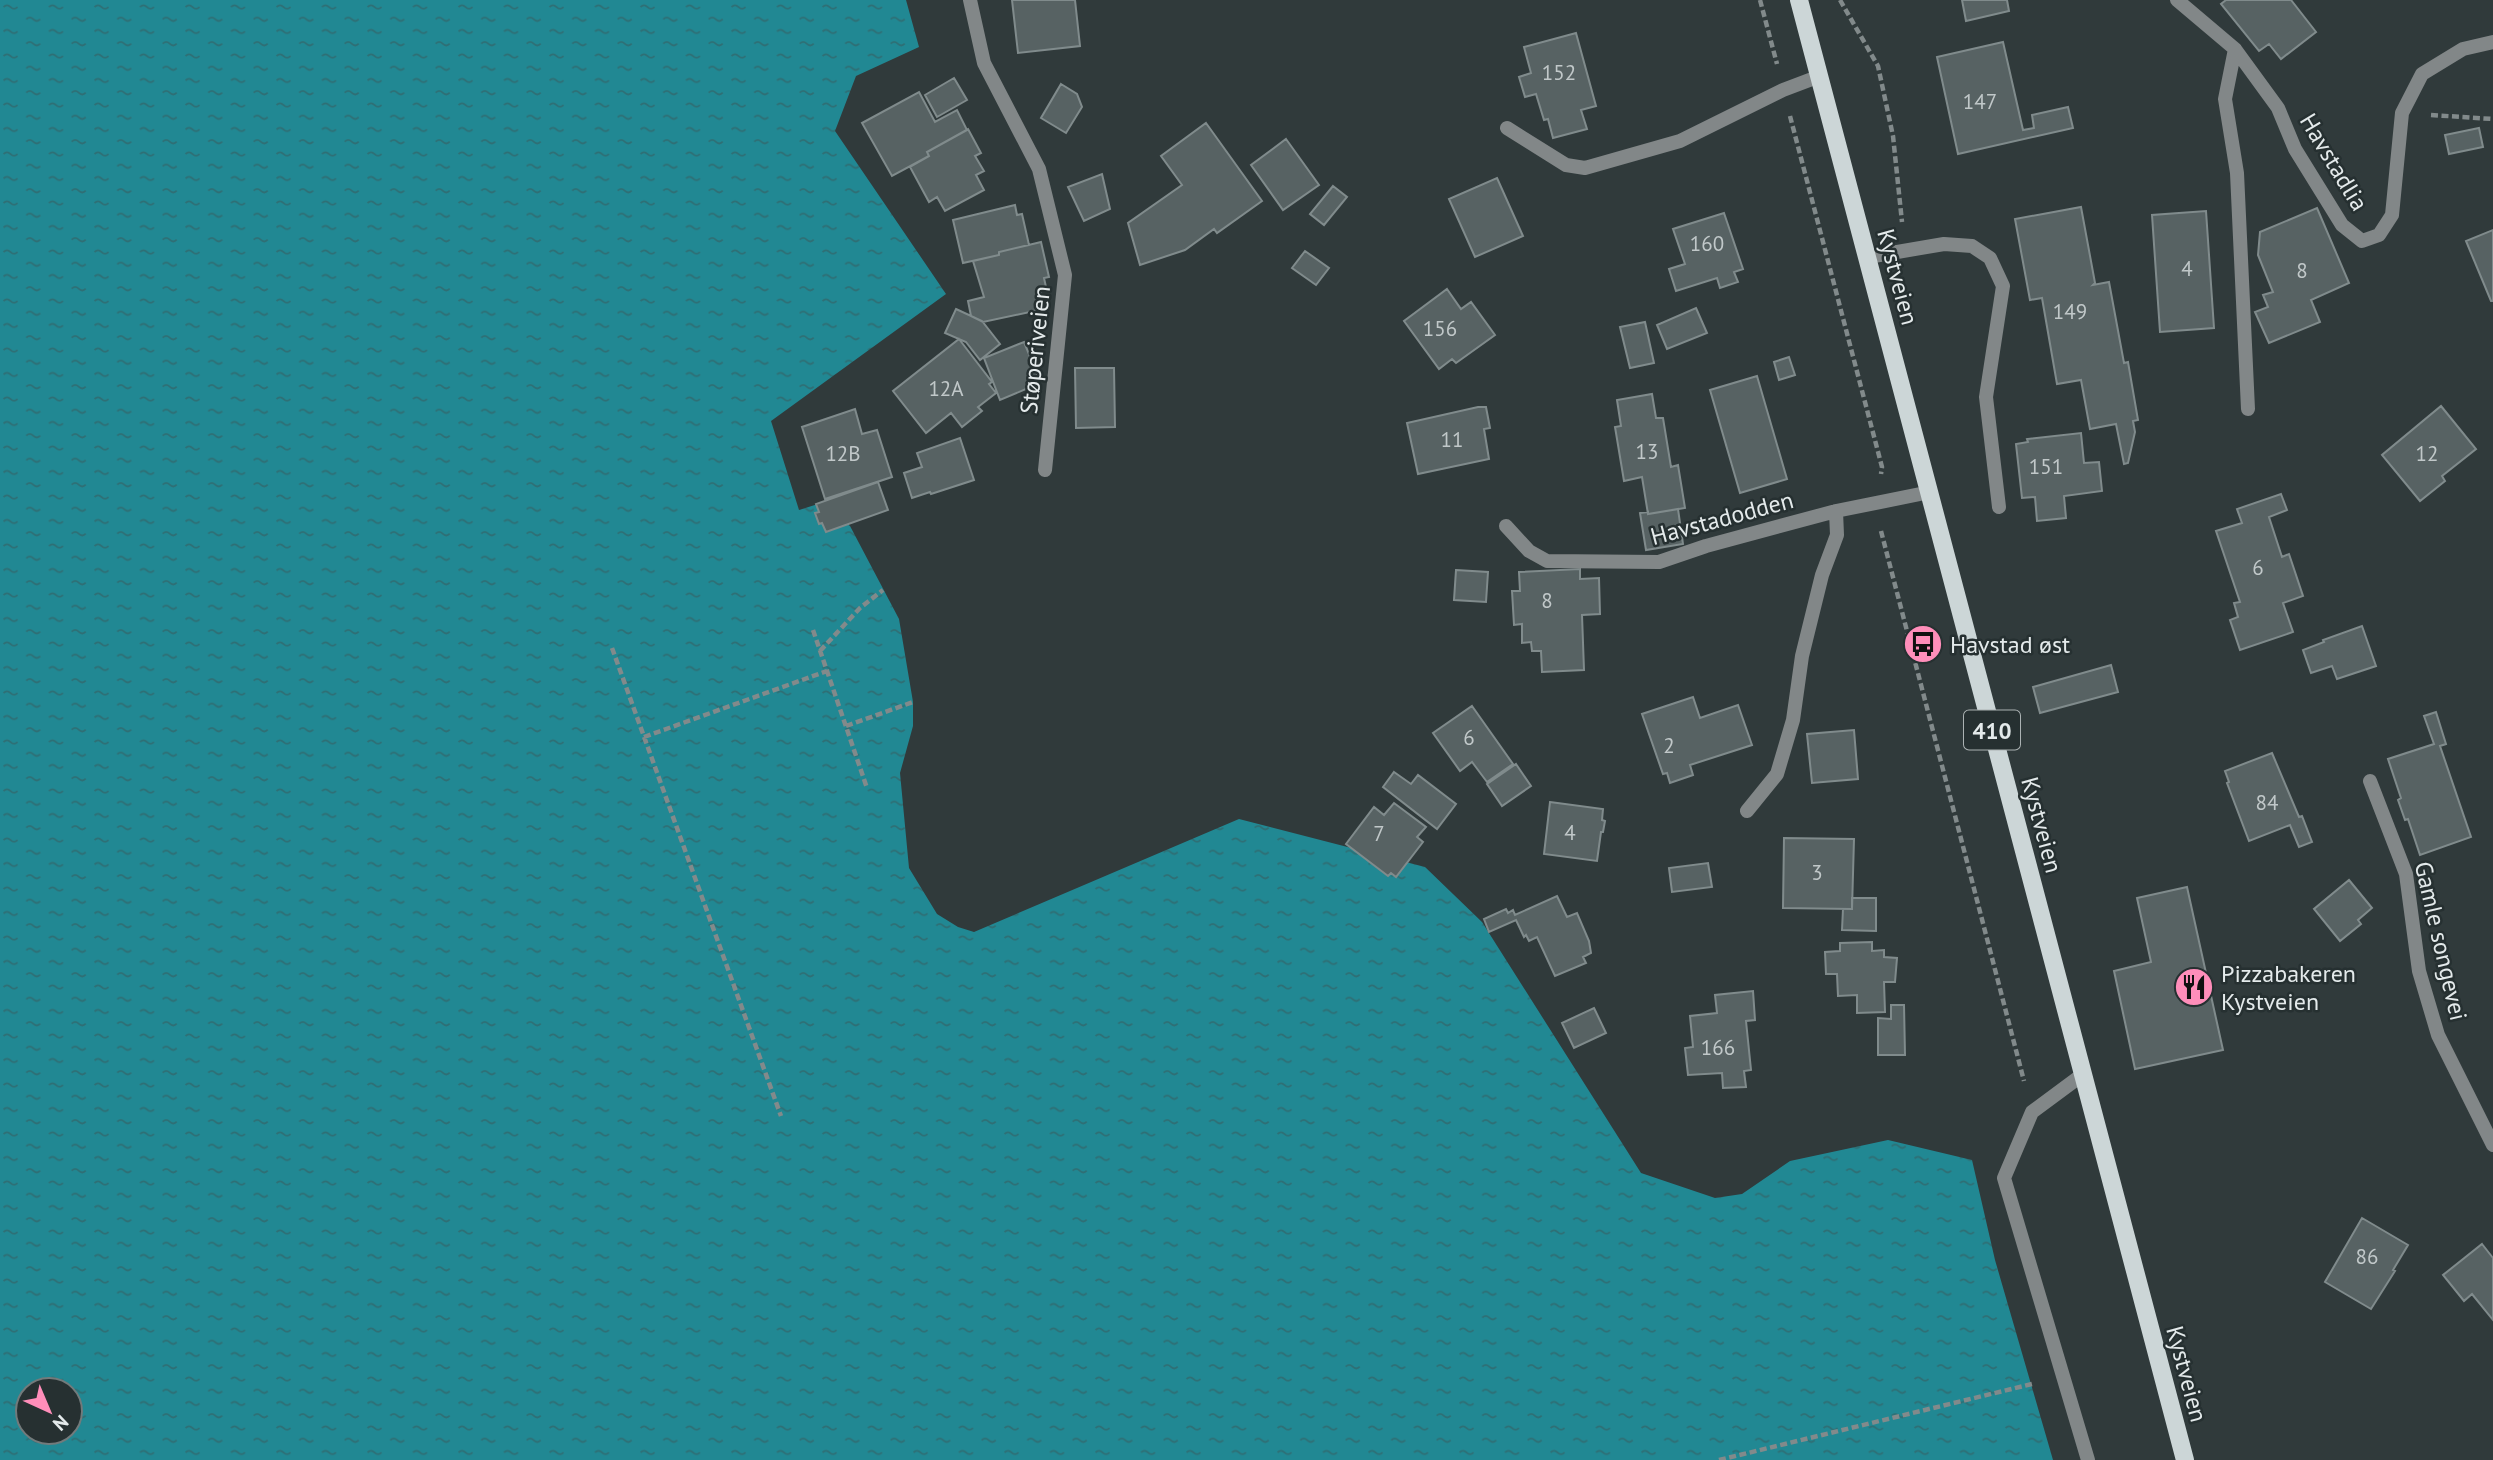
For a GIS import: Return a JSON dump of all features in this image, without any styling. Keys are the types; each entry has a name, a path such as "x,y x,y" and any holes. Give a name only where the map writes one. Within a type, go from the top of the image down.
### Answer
{"main road":[{"name":"Kystveien","path":"1799,0 2185,1460"}],"street":[{"name":"Støperiveien","path":"970,0 984,63 1040,169 1065,275 1045,470"},
{"name":"Havstadlia","path":"2177,0 2235,49 2278,108 2295,149 2342,225 2362,241 2379,235 2392,215 2402,113 2423,74 2463,49 2493,42"},
{"path":"2235,49 2225,99 2237,173 2248,409"},
{"path":"1507,128 1566,165 1585,168 1680,141 1783,90 1820,76"},
{"path":"1868,257 1944,244 1972,246 1990,258 2003,286 1986,397 1999,507"},
{"name":"Havstadodden","path":"1506,526 1529,551 1547,561 1659,562 1706,546 1836,510 1930,492"},
{"path":"1747,811 1777,775 1793,720 1802,656 1822,575 1837,535 1836,510"},
{"name":"Gamle songevei","path":"2370,781 2406,874 2419,971 2438,1035 2493,1145"},
{"path":"2082,1075 2032,1112 2004,1178 2088,1460"}],"path":[{"path":"1760,0 1882,467 1881,534 2032,1112"},
{"path":"1839,0 1871,50 1878,66 1893,136 1906,250"},
{"path":"2402,113 2493,119"},
{"path":"820,651 860,608 883,590"},
{"path":"813,630 867,788"},
{"path":"612,648 781,1116"},
{"path":"645,737 827,671"},
{"path":"846,726 913,702"},
{"path":"1719,1460 2032,1384"}],"water":[{"path":"0,0 906,0 919,47 856,76 835,131 946,294 771,421 799,510 818,504 850,526 899,619 913,702 913,726 900,773 909,868 937,914 958,927 974,932 1239,819 1425,867 1482,922 1641,1173 1715,1198 1742,1194 1790,1161 1888,1140 1972,1160 1995,1260 2053,1460 0,1460"}],"building":[{"path":"1012,0 1075,0 1080,46 1018,53"},
{"path":"1962,0 2007,0 2009,11 1966,21"},
{"path":"2226,0 2291,0 2316,32 2281,59 2269,44 2259,51 2221,4"},
{"path":"1576,33 1596,106 1581,110 1587,129 1553,138 1548,119 1544,120 1536,94 1525,97 1519,77 1531,73 1524,47"},
{"path":"2003,42 2023,130 2034,128 2032,115 2068,107 2073,128 1958,154 1937,57"},
{"path":"954,78 967,100 937,117 925,95"},
{"path":"1061,84 1077,94 1082,107 1066,133 1041,118"},
{"path":"919,92 935,122 957,110 967,130 927,152 929,156 892,176 862,123"},
{"path":"1206,123 1262,201 1217,233 1214,229 1185,250 1140,265 1128,223 1182,185 1161,156"},
{"path":"2479,128 2483,147 2449,154 2445,135"},
{"path":"968,129 981,153 975,156 984,171 976,175 984,190 945,211 937,197 929,202 910,167 929,156 927,152"},
{"path":"1286,139 1319,185 1283,210 1251,165"},
{"path":"1102,174 1110,209 1084,221 1068,187"},
{"path":"1497,178 1523,236 1475,257 1449,199"},
{"path":"1333,186 1347,197 1324,225 1310,214"},
{"path":"1015,205 1017,215 1022,214 1029,245 963,263 953,220"},
{"path":"2081,207 2095,283 2093,285 2109,282 2124,363 2128,362 2138,420 2133,421 2135,432 2128,463 2124,464 2116,424 2090,429 2081,380 2057,384 2042,298 2030,300 2015,219"},
{"path":"2317,208 2349,283 2311,300 2320,322 2269,343 2255,312 2268,307 2263,295 2273,292 2258,255 2260,232"},
{"path":"2206,211 2214,328 2160,332 2152,215"},
{"path":"1724,213 1743,269 1734,272 1738,282 1720,288 1717,278 1676,291 1669,269 1685,264 1673,229"},
{"path":"2493,230 2493,301 2491,301 2466,241"},
{"path":"1041,242 1049,277 1044,278 1046,287 1040,289 1044,309 983,322 971,316 968,301 984,297 973,261"},
{"path":"1305,251 1329,268 1316,285 1292,268"},
{"path":"1447,289 1461,309 1471,302 1495,335 1456,363 1452,359 1439,369 1404,321"},
{"path":"1696,308 1707,333 1667,349 1657,325"},
{"path":"956,309 982,321 1000,344 980,360 966,342 945,333"},
{"path":"1645,322 1654,363 1630,368 1620,327"},
{"path":"959,339 992,382 989,384 996,393 978,407 982,411 962,427 951,413 926,433 893,391"},
{"path":"1024,342 1038,376 1033,386 1000,400 984,358"},
{"path":"1789,357 1795,375 1779,380 1774,362"},
{"path":"1075,368 1114,368 1115,427 1076,428"},
{"path":"1757,376 1787,479 1740,493 1710,390"},
{"path":"1652,394 1656,418 1663,418 1671,467 1678,465 1685,508 1648,514 1642,477 1624,481 1615,427 1621,426 1617,400"},
{"path":"2441,406 2476,449 2442,476 2445,481 2420,501 2382,455"},
{"path":"1486,407 1490,428 1484,429 1489,459 1418,474 1407,423"},
{"path":"855,409 862,434 877,430 892,477 825,499 802,427"},
{"path":"2081,433 2084,463 2099,462 2102,491 2064,496 2066,518 2037,521 2035,497 2022,498 2016,444 2028,442 2027,439"},
{"path":"960,438 974,480 912,498 904,473 922,467 917,453"},
{"path":"878,482 888,510 826,532 822,523 819,524 815,513 819,512 816,504"},
{"path":"2281,494 2287,510 2269,517 2282,557 2289,554 2303,596 2283,603 2293,632 2240,650 2230,620 2238,617 2234,603 2240,602 2216,531 2242,523 2237,509"},
{"path":"1678,509 1683,544 1646,550 1640,513"},
{"path":"1580,569 1580,579 1599,578 1600,614 1582,615 1584,670 1542,672 1541,651 1532,651 1531,642 1522,643 1522,624 1514,625 1512,591 1520,591 1519,572"},
{"path":"1456,570 1488,572 1486,602 1454,600"},
{"path":"2362,626 2376,666 2337,679 2332,666 2311,673 2303,650"},
{"path":"2111,665 2118,692 2040,713 2033,687"},
{"path":"1693,697 1700,718 1738,705 1752,745 1690,765 1693,775 1670,783 1667,773 1663,774 1642,714"},
{"path":"1472,706 1513,764 1487,782 1472,762 1460,771 1433,733"},
{"path":"2436,712 2446,744 2440,746 2471,837 2420,855 2408,819 2405,820 2398,800 2401,798 2388,759 2434,744 2424,716"},
{"path":"1854,730 1858,779 1812,783 1807,734"},
{"path":"2272,753 2312,842 2299,847 2290,825 2249,841 2227,783 2229,782 2225,771"},
{"path":"1516,764 1531,786 1502,806 1487,784"},
{"path":"1394,772 1411,784 1418,775 1456,804 1437,829 1383,787"},
{"path":"1550,802 1603,809 1602,820 1605,821 1597,861 1544,854"},
{"path":"1394,803 1426,827 1417,837 1423,842 1396,877 1391,873 1388,876 1346,844 1374,807 1384,815"},
{"path":"1784,838 1854,839 1852,909 1783,908"},
{"path":"1708,863 1712,887 1672,892 1669,868"},
{"path":"2349,880 2372,908 2358,920 2361,924 2340,941 2314,909"},
{"path":"2187,887 2223,1050 2135,1069 2114,971 2151,962 2137,898"},
{"path":"1557,896 1567,917 1577,913 1591,953 1583,957 1586,963 1555,976 1537,937 1529,941 1526,935 1524,937 1516,920 1489,932 1484,919 1506,909 1508,913 1513,910 1515,915"},
{"path":"1852,898 1876,898 1876,931 1842,930 1843,909 1852,909"},
{"path":"1872,942 1872,951 1884,950 1884,957 1897,958 1895,982 1884,982 1885,1012 1857,1013 1857,995 1838,996 1837,974 1826,974 1825,952 1840,951 1840,943"},
{"path":"1753,991 1755,1020 1746,1021 1751,1070 1744,1071 1746,1087 1723,1088 1722,1073 1688,1075 1685,1048 1693,1047 1690,1016 1717,1013 1715,995"},
{"path":"1891,1005 1904,1005 1905,1055 1878,1055 1878,1018 1891,1019"},
{"path":"1594,1008 1606,1033 1574,1048 1562,1023"},
{"path":"2362,1218 2408,1245 2371,1309 2325,1282"},
{"path":"2482,1244 2493,1258 2493,1320 2472,1294 2464,1301 2443,1275"}],"place":[{"name":"Havstad øst","path":"1923,644"},
{"name":"Pizzabakeren Kystveien","path":"2194,987"}]}
